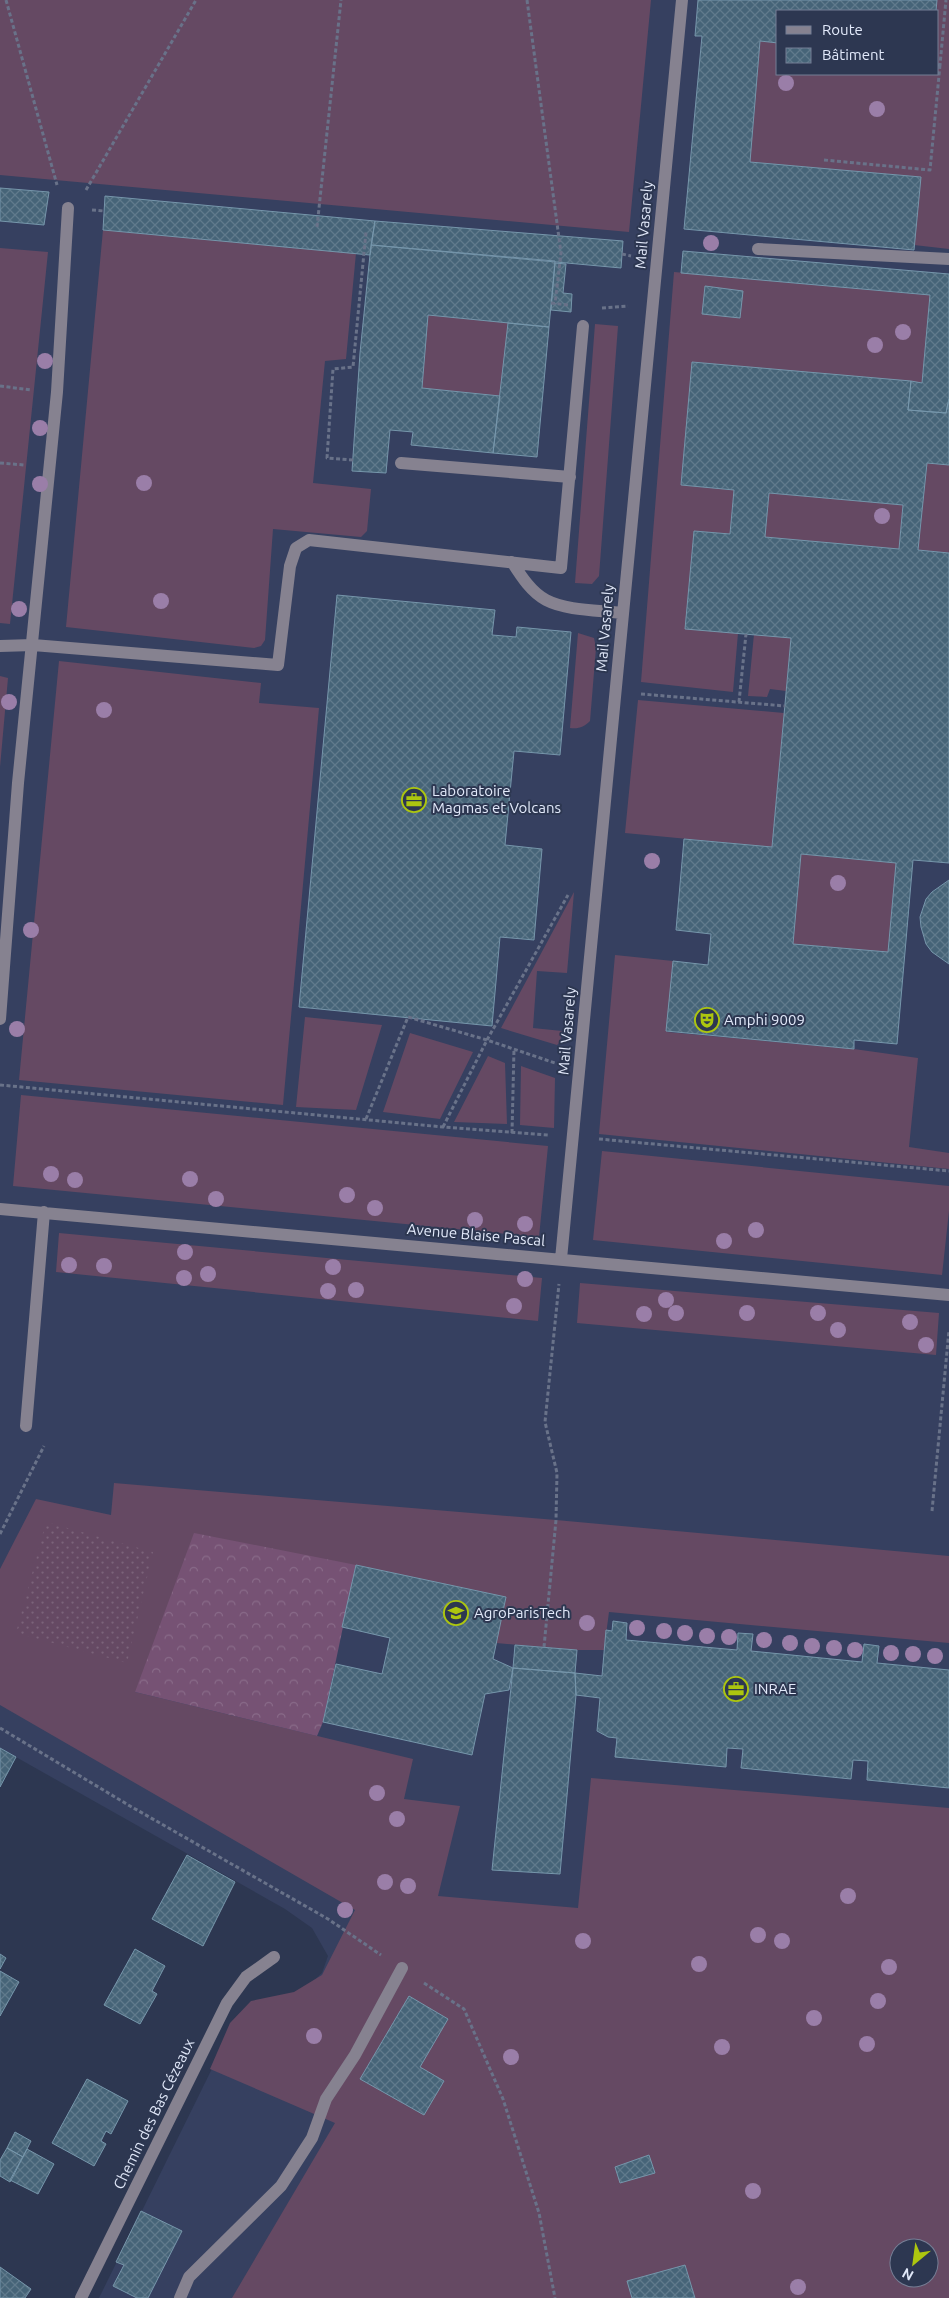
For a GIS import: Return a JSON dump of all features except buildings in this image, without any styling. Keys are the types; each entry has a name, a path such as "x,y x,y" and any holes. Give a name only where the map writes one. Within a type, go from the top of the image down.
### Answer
{"street":[{"name":"Mail Vasarely","path":"561,1259 682,0"},
{"path":"0,1019 18,783 57,392 68,208"},
{"path":"758,249 949,260"},
{"path":"0,646 33,645 278,665 290,566 296,548 309,540 561,568 583,326"},
{"path":"401,463 570,477"},
{"path":"512,562 529,586 545,599 561,605 623,613"},
{"name":"Avenue Blaise Pascal","path":"0,1209 949,1295"},
{"path":"26,1426 44,1212"},
{"name":"Chemin des Bas Cézeaux","path":"81,2298 227,2003 246,1977 274,1957"},
{"path":"180,2298 189,2277 281,2186 312,2138 326,2099 355,2055 402,1968"}],"path":[{"path":"6,0 58,188"},
{"path":"84,194 196,0"},
{"path":"317,227 341,0"},
{"path":"527,0 561,254 553,304 575,306"},
{"path":"939,65 946,0"},
{"path":"824,160 930,170 938,75"},
{"path":"353,460 327,458 333,369 353,367 366,232"},
{"path":"594,308 612,308 634,304 654,291"},
{"path":"0,386 26,389"},
{"path":"739,702 746,634"},
{"path":"616,691 785,706"},
{"path":"443,1128 488,1040 573,886"},
{"path":"366,1119 408,1017 488,1040 579,1071"},
{"path":"512,1133 514,1049"},
{"path":"0,1085 366,1119 443,1128 573,1136 949,1171"},
{"path":"544,1647 556,1520 557,1474 545,1422 561,1259"},
{"path":"932,1511 949,1330"},
{"path":"0,1534 44,1449 45,1442"},
{"path":"0,1728 130,1806 328,1919 464,2009 503,2099 539,2213 555,2298"}],"shaded area":[{"path":"0,0 949,0 949,2298 99,2298 237,2018 299,1994 322,1973 328,1956 312,1928 285,1909 0,1748"},
{"path":"0,0 651,0 629,232 0,175"},
{"path":"937,0 949,0 949,249 914,245 920,177 750,162 760,41 776,43 776,75 939,75 939,10 937,10"},
{"path":"103,230 356,253 346,359 325,361 313,483 371,489 367,531 361,537 273,529 265,640 261,646 254,648 66,627"},
{"path":"0,248 48,252 10,624 0,623"},
{"path":"674,272 930,295 922,383 692,362 681,485 734,490 730,534 694,531 685,628 738,633 733,692 641,682"},
{"path":"428,315 508,323 500,396 422,388"},
{"path":"595,324 618,326 599,576 592,584 575,583"},
{"path":"927,463 949,465 949,553 918,550"},
{"path":"769,493 903,505 899,549 765,537"},
{"path":"578,633 594,638 596,648 590,721 581,727 570,728"},
{"path":"754,634 791,638 786,691 770,689 767,697 748,696"},
{"path":"59,661 261,683 259,703 319,708 283,1105 19,1080"},
{"path":"0,676 8,678 0,767"},
{"path":"638,700 784,713 772,847 625,833"},
{"path":"801,854 896,863 888,952 793,944"},
{"path":"574,892 567,973 537,971 533,1028 562,1031 560,1042 557,1045 501,1028"},
{"path":"615,955 673,961 667,1032 854,1049 918,1058 909,1147 949,1153 949,1169 599,1134"},
{"path":"305,1017 382,1025 356,1110 296,1107"},
{"path":"410,1033 473,1052 440,1119 383,1112"},
{"path":"488,1056 505,1063 507,1124 454,1122"},
{"path":"521,1066 555,1078 554,1128 520,1125"},
{"path":"21,1095 548,1146 539,1237 13,1186"},
{"path":"602,1151 949,1186 949,1211 942,1275 593,1240"},
{"path":"59,1233 542,1278 538,1321 56,1272"},
{"path":"580,1283 939,1313 936,1355 577,1323"},
{"path":"114,1483 556,1520 949,1556 949,1643 609,1612 604,1650 577,1650 496,1643 506,1597 356,1565 135,1692 413,1759 404,1799 460,1806 438,1896 578,1908 591,1778 949,1808 949,2298 232,2298 335,2123 210,2069 230,2023 251,2001 294,1992 322,1975 355,1910 0,1705 0,1569 36,1499 111,1515"},
{"path":"46,1522 153,1552 127,1663 16,1633"}],"green space":[{"path":"194,1533 356,1565 323,1722 317,1736 135,1692"}],"place":[{"name":"Laboratoire Magmas et Volcans","path":"414,800"},
{"name":"Amphi 9009","path":"707,1020"},
{"name":"AgroParisTech","path":"456,1613"},
{"name":"INRAE","path":"736,1689"}]}
